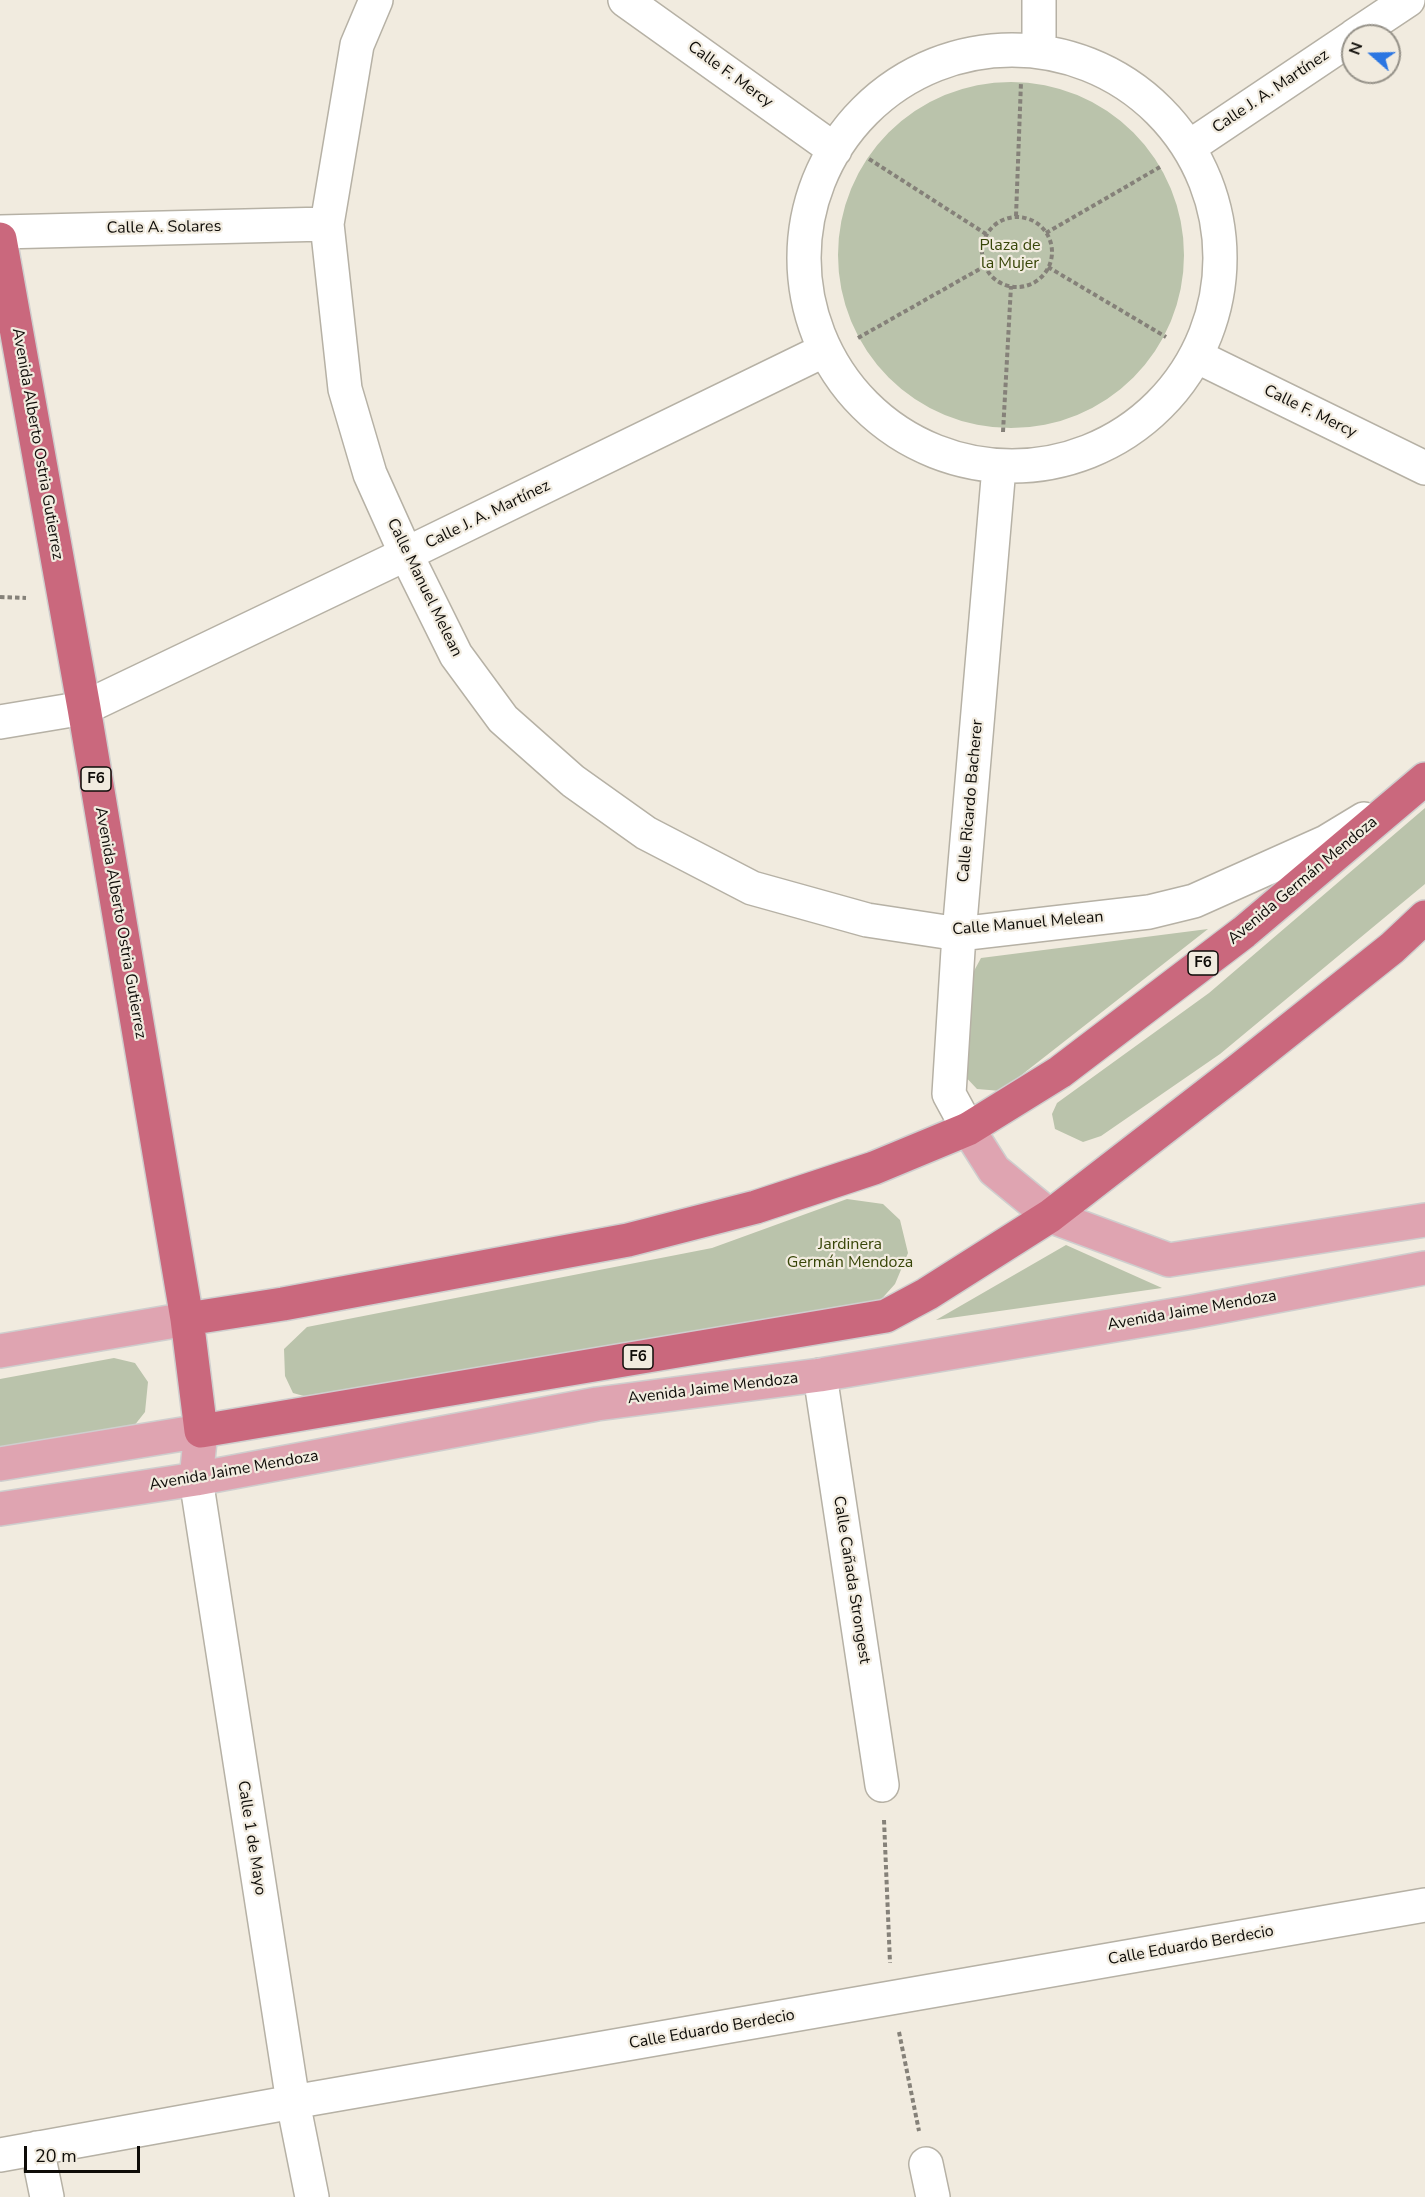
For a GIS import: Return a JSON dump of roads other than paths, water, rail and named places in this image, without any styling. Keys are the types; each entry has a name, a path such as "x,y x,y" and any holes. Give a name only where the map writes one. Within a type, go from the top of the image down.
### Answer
{"highway":[{"name":"Avenida Alberto Ostria Gutierrez","path":"0,239 84,708 187,1319 201,1431"},
{"name":"Avenida Germán Mendoza","path":"187,1319 283,1304 627,1240 756,1207 874,1168 968,1129 1060,1072 1244,932 1419,785"},
{"name":"F6","path":"201,1431 886,1316 927,1294 1050,1216 1392,948 1425,917"}],"main road":[{"path":"968,1129 994,1170 1050,1216 1169,1260 1425,1220"},
{"name":"Avenida Jaime Mendoza","path":"0,1509 196,1479 597,1404 820,1375 1191,1312 1425,1268"},
{"path":"0,1351 187,1319"},
{"path":"0,1464 201,1431 196,1479"}],"street":[{"name":"Calle Manuel Melean","path":"376,0 357,45 327,224 345,389 370,474 406,555 456,656 503,719 573,781 646,833 752,888 867,920 959,934 1149,912 1194,901 1326,842 1419,785"},
{"name":"Calle F. Mercy","path":"625,0 842,139"},
{"path":"1039,0 1039,51"},
{"name":"Calle J. A. Martínez","path":"1372,24 1408,0"},
{"name":"Calle J. A. Martínez","path":"1189,147 1341,45"},
{"path":"996,50 1039,51 1083,61 1125,82 1161,111 1189,147 1211,197 1220,251 1215,305 1196,356 1160,404 1114,441 1058,462 999,467 956,460 915,444 879,419 848,388 825,350 808,301 804,249 813,198 842,139 879,98 915,74 954,58 996,50"},
{"name":"Calle A. Solares","path":"0,232 327,224"},
{"name":"Calle J. A. Martínez","path":"0,722 84,708 406,555 825,350"},
{"name":"Calle F. Mercy","path":"1196,356 1425,468"},
{"name":"Calle Ricardo Bacherer","path":"968,1129 949,1094 959,934 999,467"},
{"name":"Calle Cañada Strongest","path":"820,1375 882,1785"},
{"name":"Calle 1 de Mayo","path":"196,1479 292,2102 312,2197"},
{"name":"Calle Eduardo Berdecio","path":"0,2155 1425,1905"},
{"path":"36,2148 47,2197"},
{"path":"926,2164 933,2197"}],"park label":[{"name":"Plaza de la Mujer","path":"1010,255"},
{"name":"Jardinera Germán Mendoza","path":"850,1254"}]}
